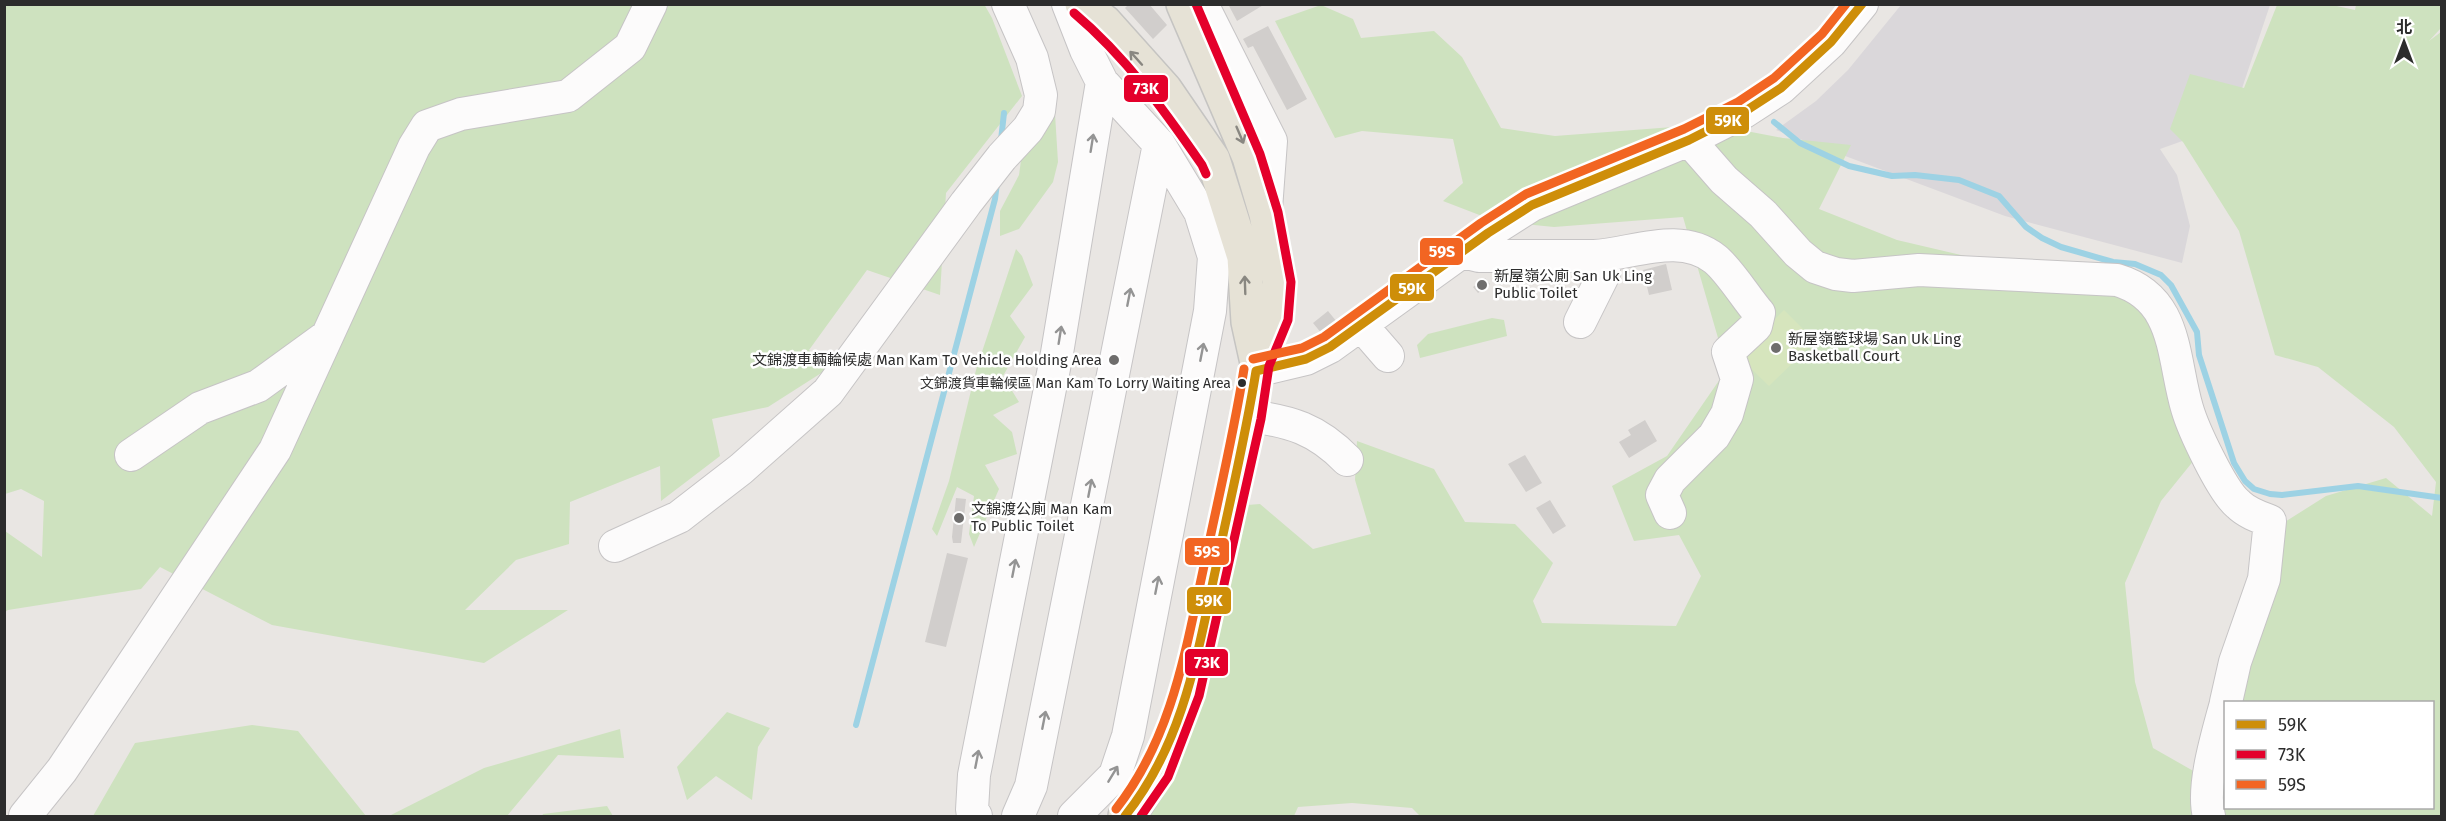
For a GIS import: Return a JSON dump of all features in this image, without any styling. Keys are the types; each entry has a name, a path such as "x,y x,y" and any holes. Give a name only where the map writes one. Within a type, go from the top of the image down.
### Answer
{"main road":[{"path":"1082,4 1105,22 1165,89 1213,159 1244,256 1248,322 1257,367"},
{"path":"1125,816 1137,804 1157,772 1188,693 1249,416 1257,367 1276,318 1279,282 1266,214 1249,157 1183,4"}],"street":[{"path":"25,816 62,770 275,450 414,147 427,126 461,114 568,96 630,47 651,4"},
{"path":"615,546 679,517 741,469 828,392 966,203 1002,157 1028,129 1039,111 1041,95 1032,58 1008,4"},
{"path":"1068,4 1086,50 1102,82 1160,144 1200,212 1214,256 1210,310 1128,736 1115,775 1074,816"},
{"path":"1202,4 1271,141 1266,214"},
{"path":"1257,367 1306,359 1330,347 1532,205 1689,140 1744,112 1781,88 1831,42 1862,4"},
{"path":"976,816 972,810 974,775 1057,353 1102,82"},
{"path":"1689,140 1724,180 1763,214 1798,253 1815,267 1852,276 1919,270 2117,280 2142,290 2153,301 2171,334 2187,409 2226,489 2237,504 2252,514 2270,521 2264,579 2235,662 2226,701"},
{"path":"1018,816 1031,786 1160,144"},
{"path":"1463,252 1479,256 1594,256 1668,245 1689,246 1714,259 1759,313 1756,326 1728,352 1737,379 1727,414 1714,436 1670,480 1662,495 1670,513"},
{"path":"1580,322 1605,274 1594,256"},
{"path":"1362,326 1388,356"},
{"path":"131,455 200,408 258,386 328,335"},
{"path":"1249,416 1281,420 1307,429 1333,445 1347,460"},
{"path":"2209,816 2206,803 2224,711"}],"shaded area":[{"path":"1901,5 2270,5 2230,124 2160,149 2177,175 2190,226 2182,263 2005,216 1776,130 1816,101 1848,70"}],"green space":[{"path":"984,4 992,18 1022,96 946,193 940,295 867,270 809,350 826,370 768,407 712,419 720,456 661,501 660,466 570,502 569,544 516,560 465,610 568,610 484,663 272,625 160,567 141,589 5,612 5,531 42,557 44,501 21,489 5,494 5,5"},
{"path":"1321,5 1353,19 1361,38 1434,31 1462,57 1501,128 1555,136 1673,127 1720,126 1783,138 1851,145 1819,209 1897,240 2153,300 2203,449 2161,501 2125,583 2135,682 2153,748 2224,788 2224,809 2434,809 2434,701 2240,701 2269,532 2326,496 2386,478 2432,516 2436,482 2394,427 2318,367 2275,355 2239,231 2183,142 2170,129 2190,74 2244,88 2277,5 2332,5 2355,10 2356,5 2441,5 2441,28 2429,41 2441,32 2441,816 1420,816 1412,808 1352,803 1298,807 1294,816 1132,816 1235,506 1260,504 1313,549 1371,534 1355,480 1357,441 1434,469 1465,522 1515,524 1553,563 1533,601 1542,623 1676,626 1701,576 1679,535 1634,541 1612,486 1667,456 1727,369 1683,217 1554,227 1495,221 1443,201 1463,183 1453,139 1362,131 1335,138 1275,21"},
{"path":"1029,102 1055,114 1058,162 1053,182 1019,229 1000,236 1000,211 1019,175"},
{"path":"1016,249 1022,256 1033,285 1010,316 1025,337 1003,376 1019,402 993,415 1012,432 1017,454 985,465 999,489 974,547 969,534 974,496 957,487 937,536 932,529 949,481 976,370"},
{"name":"新屋嶺籃球場 San Uk Ling Basketball Court","path":"1784,310 1815,341 1769,386 1738,356"},
{"path":"1492,318 1504,320 1507,336 1420,358 1417,345 1428,334"},
{"path":"727,712 770,728 758,747 752,800 716,776 687,800 677,767"},
{"path":"252,725 298,731 366,816 93,816 135,743"},
{"path":"620,729 624,758 558,755 507,816 389,816 484,768"},
{"path":"607,806 613,816 542,816 543,814"}],"building":[{"path":"1129,4 1149,4 1167,25 1153,39 1125,8"},
{"path":"1228,4 1265,4 1237,21"},
{"path":"1268,26 1307,99 1287,110 1253,46 1248,48 1243,39"},
{"path":"1666,264 1672,290 1649,295 1643,270"},
{"name":"新屋嶺公廁 San Uk Ling Public Toilet","path":"1485,278 1490,284 1478,293 1473,287"},
{"path":"1328,311 1337,322 1322,334 1313,323"},
{"path":"1645,420 1657,441 1629,458 1619,442 1631,435 1628,430"},
{"path":"1525,455 1542,483 1526,492 1508,464"},
{"name":"文錦渡公廁 Man Kam To Public Toilet","path":"956,498 966,499 961,543 953,543 952,537"},
{"path":"1550,500 1566,526 1553,534 1536,508"},
{"path":"947,553 968,558 946,647 925,642"}],"waterway":[{"path":"1001,140 1004,113"},
{"path":"1774,122 1800,143 1849,166 1892,176 1915,175 1959,180 1999,196 2026,227 2061,247 2113,262 2135,264 2161,275 2171,285 2197,332 2199,355 2234,463 2245,481 2254,489 2282,495 2358,486 2442,498"},
{"path":"856,725 995,199 997,183"}],"transit line":[{"name":"73K","path":"1141,816 1168,777 1199,696 1261,419 1269,366 1288,320 1291,282 1278,212 1260,154 1196,4"},
{"name":"59S","path":"1253,359 1302,348 1324,337 1481,223 1526,194 1684,129 1738,102 1774,78 1822,34 1846,4"},
{"name":"59K","path":"1256,371 1306,359 1330,347 1488,233 1532,205 1689,140 1744,112 1781,88 1831,42 1862,4"},
{"name":"73K","path":"1074,13 1111,48 1159,104 1206,174"},
{"name":"59S","path":"1116,809 1136,781 1152,751 1175,689 1192,624 1244,369"},
{"name":"59K","path":"1125,816 1162,757 1176,726 1196,660 1256,371"}],"place":[{"name":"新屋嶺公廁 San Uk Ling Public Toilet","path":"1482,285"},
{"name":"新屋嶺籃球場 San Uk Ling Basketball Court","path":"1776,348"},
{"name":"文錦渡車輛輪候處 Man Kam To Vehicle Holding Area","path":"1114,360"},
{"name":"文錦渡貨車輪候區 Man Kam To Lorry Waiting Area","path":"1242,383"},
{"name":"文錦渡公廁 Man Kam To Public Toilet","path":"959,518"}]}
